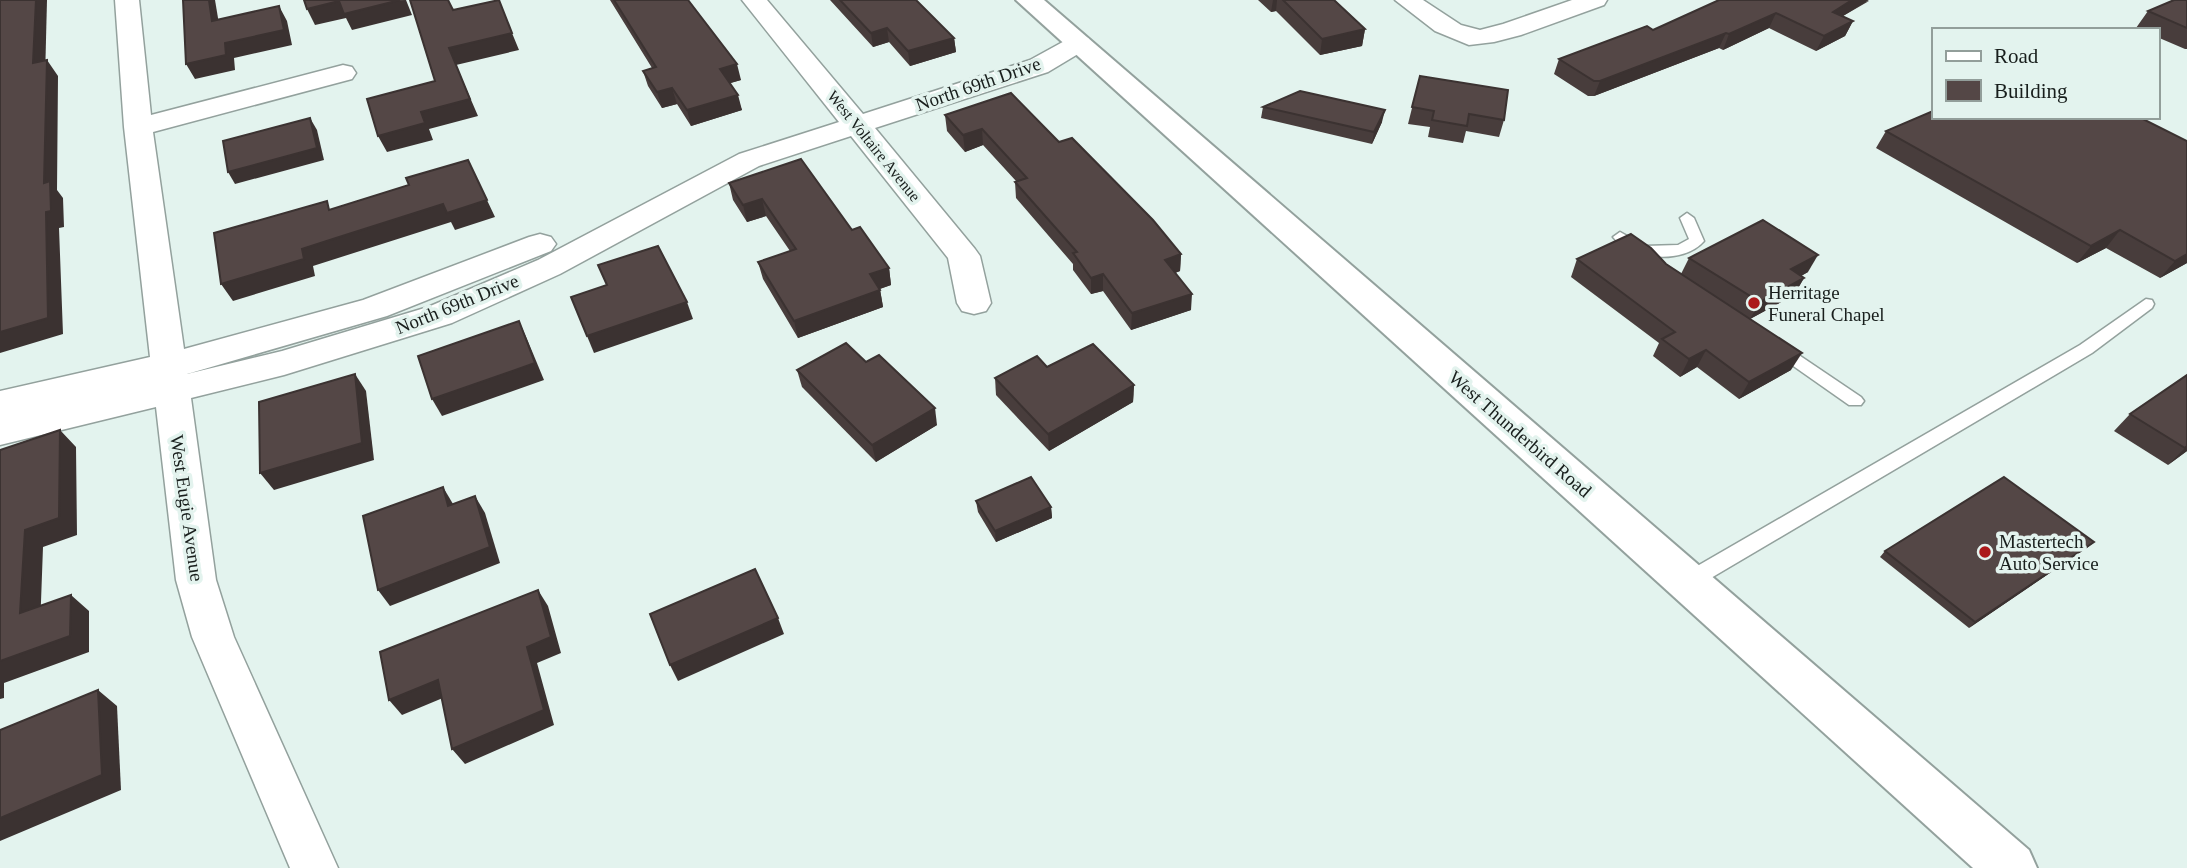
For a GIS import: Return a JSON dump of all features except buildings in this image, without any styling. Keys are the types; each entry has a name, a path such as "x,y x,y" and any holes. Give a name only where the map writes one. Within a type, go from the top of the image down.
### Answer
{"main road":[{"name":"West Thunderbird Road","path":"1029,0 2011,868"}],"street":[{"name":"West Eugie Avenue","path":"127,0 138,127 168,378 196,580 213,637 314,868"},
{"name":"West Voltaire Avenue","path":"754,0 964,256 974,303"},
{"path":"1407,0 1454,31 1471,38 1494,35 1595,0"},
{"name":"North 69th Drive","path":"0,404 324,352 394,330 496,292 535,259 850,116 1038,65 1079,43"},
{"path":"138,127 344,73"},
{"name":"North 69th Drive","path":"0,431 168,378"}],"lane":[{"path":"1642,251 1681,250 1697,241 1687,218"},
{"path":"1620,237 1642,251 1657,267"},
{"path":"1687,582 2086,349 2146,304"},
{"path":"1764,338 1855,401"}],"place":[{"name":"Herritage Funeral Chapel","path":"1754,303"},
{"name":"Mastertech Auto Service","path":"1985,552"}]}
